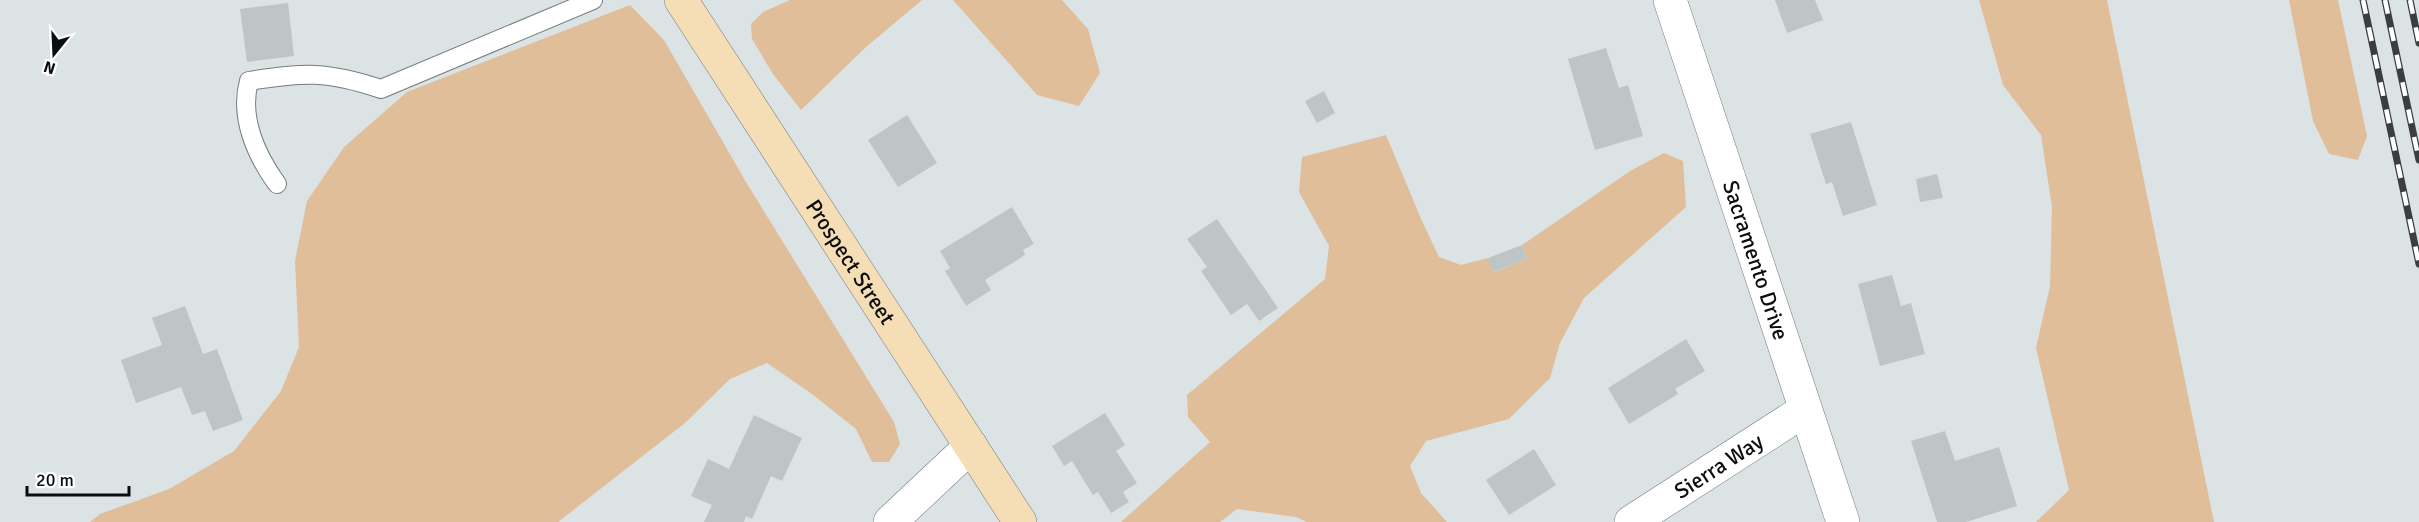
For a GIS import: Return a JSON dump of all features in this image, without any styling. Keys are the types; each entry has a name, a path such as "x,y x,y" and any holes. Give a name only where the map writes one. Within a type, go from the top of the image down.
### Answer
{"main road":[{"name":"Prospect Street","path":"681,0 1020,522"}],"street":[{"name":"Sacramento Drive","path":"1670,0 1843,522"},
{"name":"Sierra Way","path":"1631,522 1805,410"},
{"path":"890,522 971,446"}],"lane":[{"path":"277,184 263,165 252,139 245,94 249,81 299,73 352,79 381,89 592,0"}],"shaded area":[{"path":"790,0 922,0 866,47 801,110 773,74 752,39 751,24 763,12"},
{"path":"953,0 1062,0 1088,29 1100,73 1079,106 1037,95"},
{"path":"1979,0 2107,0 2214,522 2036,522 2069,490 2036,348 2050,286 2052,207 2041,135 2003,85"},
{"path":"2289,0 2338,0 2367,136 2358,160 2329,154 2313,121"},
{"path":"630,5 664,40 746,182 894,422 900,444 889,462 872,462 856,429 812,394 767,363 730,379 685,423 558,522 90,522 100,514 169,489 234,451 281,391 299,347 295,261 307,201 344,147 407,92"},
{"path":"1386,135 1439,257 1461,265 1488,258 1494,272 1527,259 1522,245 1630,171 1664,153 1683,161 1686,207 1584,298 1560,343 1550,378 1509,419 1426,441 1410,466 1421,493 1447,522 1307,522 1296,517 1237,509 1220,522 1121,522 1210,442 1188,417 1187,395 1325,279 1329,246 1299,192 1302,157"}],"building":[{"path":"1775,0 1815,0 1823,20 1787,33"},
{"path":"288,3 294,56 247,62 240,9"},
{"path":"1606,48 1619,88 1628,85 1643,136 1595,150 1568,59"},
{"path":"1324,91 1335,113 1317,123 1305,101"},
{"path":"907,115 937,163 898,187 868,140"},
{"path":"1851,122 1877,205 1843,216 1832,182 1826,184 1810,134"},
{"path":"1937,174 1943,198 1920,202 1916,179"},
{"path":"1012,207 1034,244 1023,250 1025,255 985,280 991,290 966,306 945,271 950,268 940,251"},
{"path":"1217,219 1278,308 1259,321 1247,304 1231,315 1201,271 1207,267 1187,239"},
{"path":"1522,245 1527,259 1493,272 1488,258"},
{"path":"1892,275 1901,306 1911,303 1925,354 1880,366 1858,284"},
{"path":"185,306 203,354 217,349 243,420 213,431 205,411 192,415 181,387 136,403 121,360 162,345 152,318"},
{"path":"1686,339 1705,371 1675,389 1678,394 1629,424 1608,388"},
{"path":"1105,413 1125,445 1116,451 1137,483 1123,492 1129,502 1111,513 1098,492 1093,495 1072,461 1064,466 1052,446"},
{"path":"754,415 802,438 782,481 771,476 752,519 746,516 744,522 704,522 712,505 691,496 708,459 729,469"},
{"path":"1945,431 1955,461 1999,447 2017,506 1966,522 1937,522 1911,441"},
{"path":"1534,449 1556,485 1509,515 1486,480"}],"railway":[{"path":"2363,0 2419,264"},
{"path":"2385,0 2419,160"},
{"path":"2410,0 2419,43"}]}
